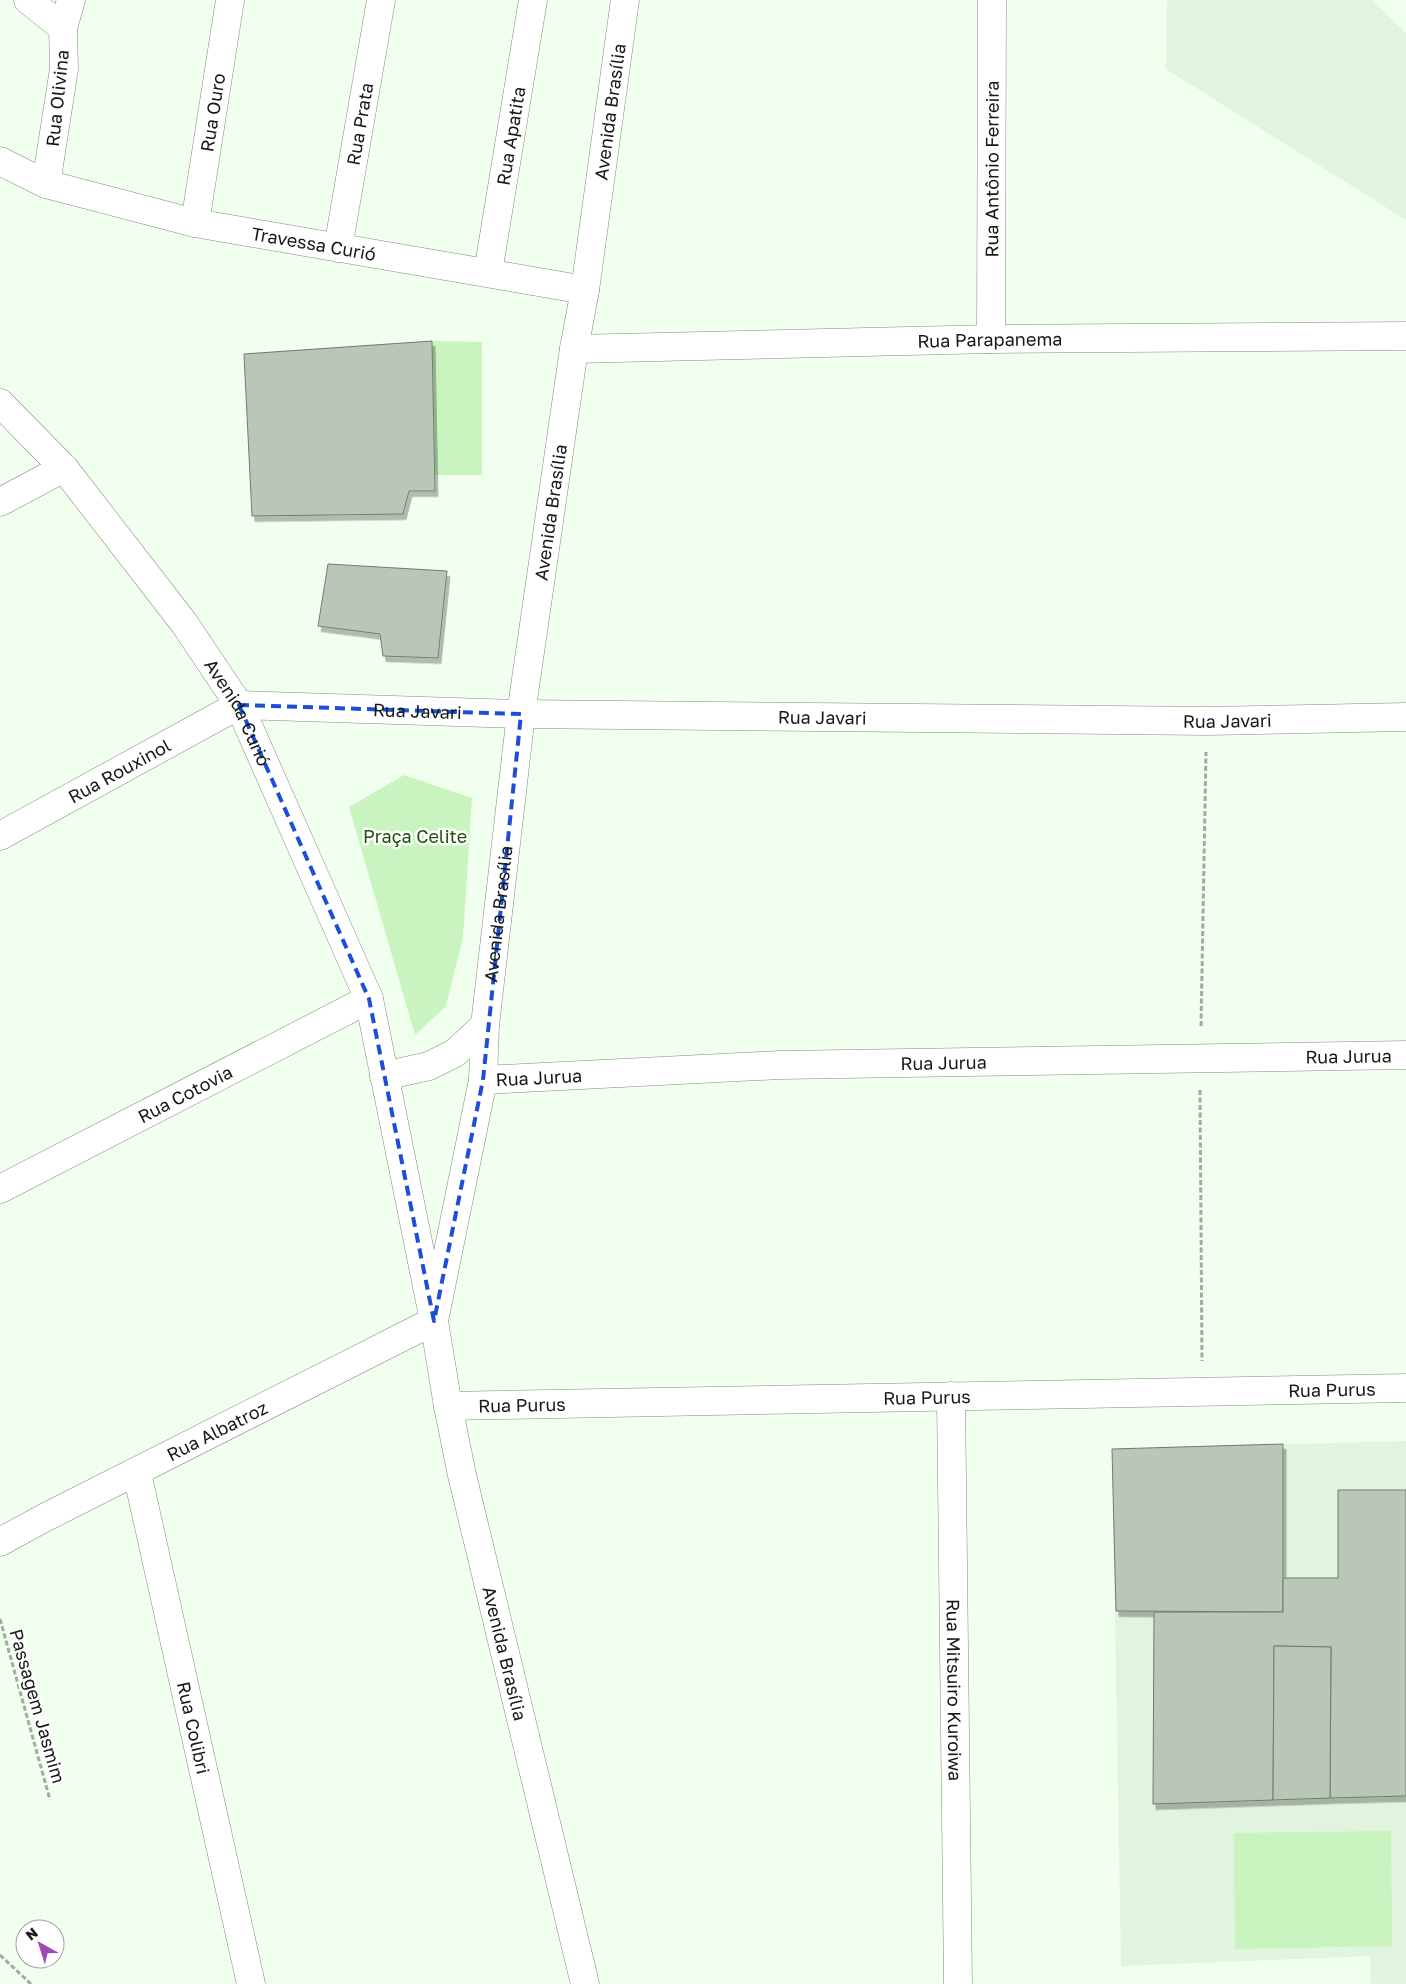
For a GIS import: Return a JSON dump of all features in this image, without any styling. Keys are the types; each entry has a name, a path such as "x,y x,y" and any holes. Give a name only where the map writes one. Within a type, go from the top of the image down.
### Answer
{"street":[{"name":"Rua Olivina","path":"28,0 63,28 64,69 46,184"},
{"path":"63,28 71,0"},
{"name":"Rua Ouro","path":"194,223 230,0"},
{"name":"Rua Prata","path":"338,248 381,0"},
{"name":"Rua Apatita","path":"488,272 533,0"},
{"name":"Avenida Brasília","path":"434,1321 483,1080 485,1025 521,714 584,290 624,0"},
{"name":"Rua Antônio Ferreira","path":"991,339 992,0"},
{"name":"Travessa Curió","path":"0,161 46,184 194,223 584,290"},
{"name":"Rua Parapanema","path":"574,349 991,339 1406,336"},
{"name":"Avenida Curió","path":"0,403 64,468 184,623 239,705 369,999 384,1076"},
{"path":"0,502 64,468"},
{"name":"Rua Javari","path":"239,705 521,714 1207,721 1406,717"},
{"name":"Rua Rouxinol","path":"0,836 239,705"},
{"name":"Rua Cotovia","path":"0,1189 369,999"},
{"path":"384,1076 429,1066 455,1053 485,1025"},
{"name":"Rua Jurua","path":"483,1080 780,1065 1406,1055"},
{"name":"Avenida Brasília","path":"384,1076 434,1321 448,1406 464,1484 584,1984"},
{"name":"Rua Albatroz","path":"0,1542 434,1321"},
{"name":"Rua Purus","path":"448,1406 1406,1388"},
{"name":"Rua Mitsuiro Kuroiwa","path":"951,1396 958,1984"},
{"name":"Rua Colibri","path":"137,1473 251,1984"}],"path":[{"name":"Passagem Jasmim","path":"0,1619 50,1800"},
{"path":"0,1955 31,1984"}],"highlighted area":[{"path":"239,705 521,714 483,1080 434,1321 369,999"}],"shaded area":[{"path":"1167,0 1372,0 1406,33 1406,220 1166,69"},
{"path":"1406,1441 1406,1984 1371,1984 1370,1956 1121,1966 1112,1449"}],"green space":[{"path":"432,341 482,342 482,475 435,475"},
{"name":"Praça Celite","path":"404,775 472,798 463,938 446,1006 415,1035 349,807"},
{"path":"1391,1831 1392,1946 1235,1949 1234,1833"}],"building":[{"path":"432,341 435,491 409,491 403,514 252,516 244,354"},
{"path":"328,564 447,571 438,658 383,656 380,634 318,626"},
{"path":"1283,1444 1283,1612 1116,1611 1112,1449"},
{"path":"1338,1490 1406,1490 1406,1796 1330,1798 1331,1647 1274,1646 1273,1800 1153,1804 1154,1612 1283,1612 1283,1578 1338,1578"},
{"path":"1274,1646 1331,1647 1330,1798 1273,1800"}]}
